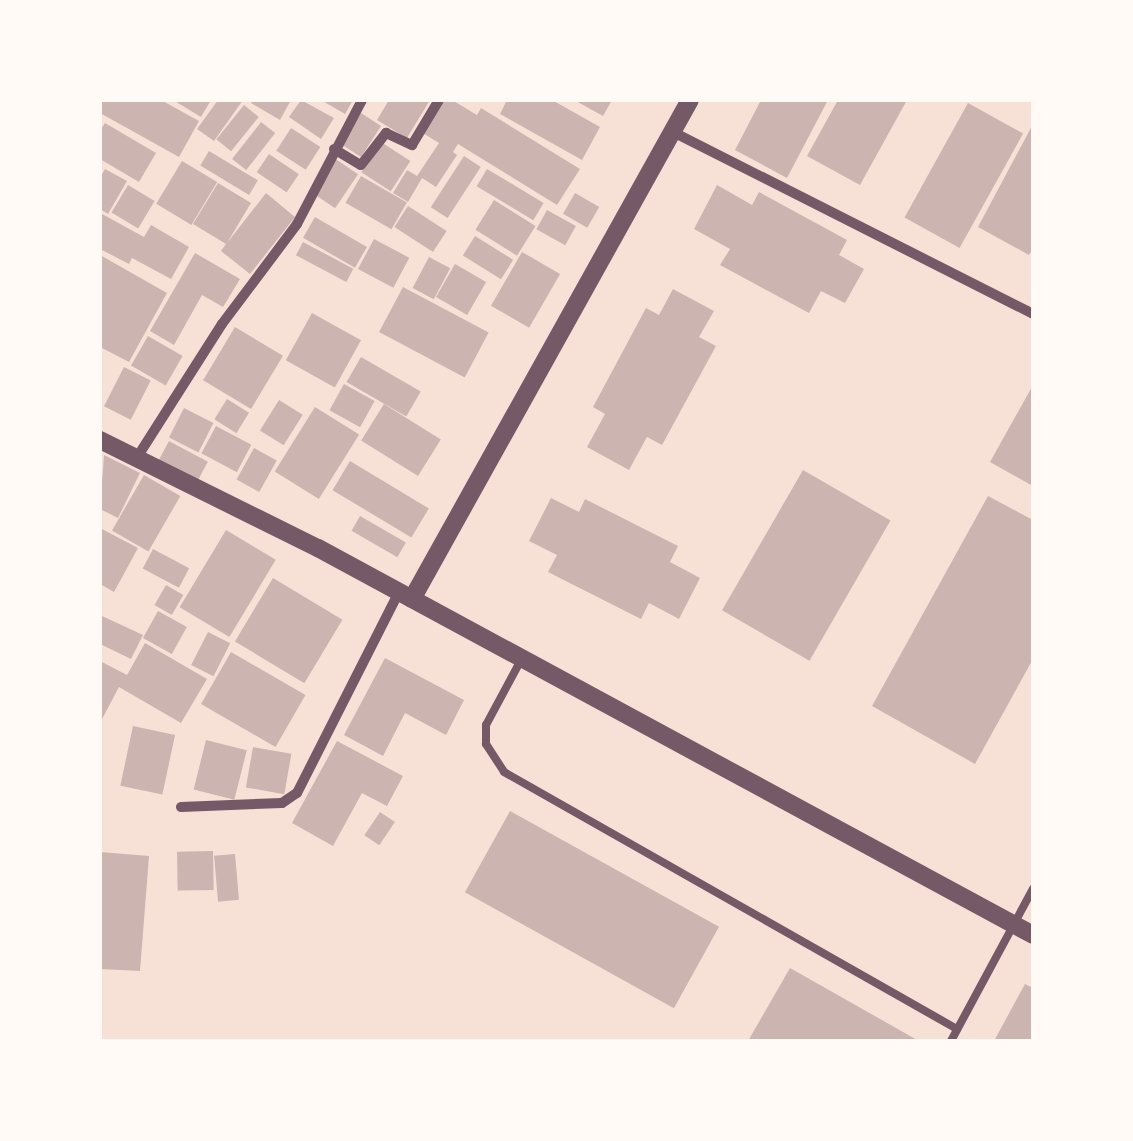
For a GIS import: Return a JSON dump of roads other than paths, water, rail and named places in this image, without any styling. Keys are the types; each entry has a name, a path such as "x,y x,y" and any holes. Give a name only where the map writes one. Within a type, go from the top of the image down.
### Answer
{"street":[{"path":"136,458 222,324 297,224 362,100"},
{"path":"334,149 362,165 386,133 412,144 439,100"},
{"path":"181,807 282,803 296,793 690,100"},
{"path":"671,131 1033,314"},
{"path":"100,440 522,658 1033,935"}],"lane":[{"path":"522,658 486,725 486,744 504,772 958,1029"},
{"path":"951,1041 1033,890"}]}
